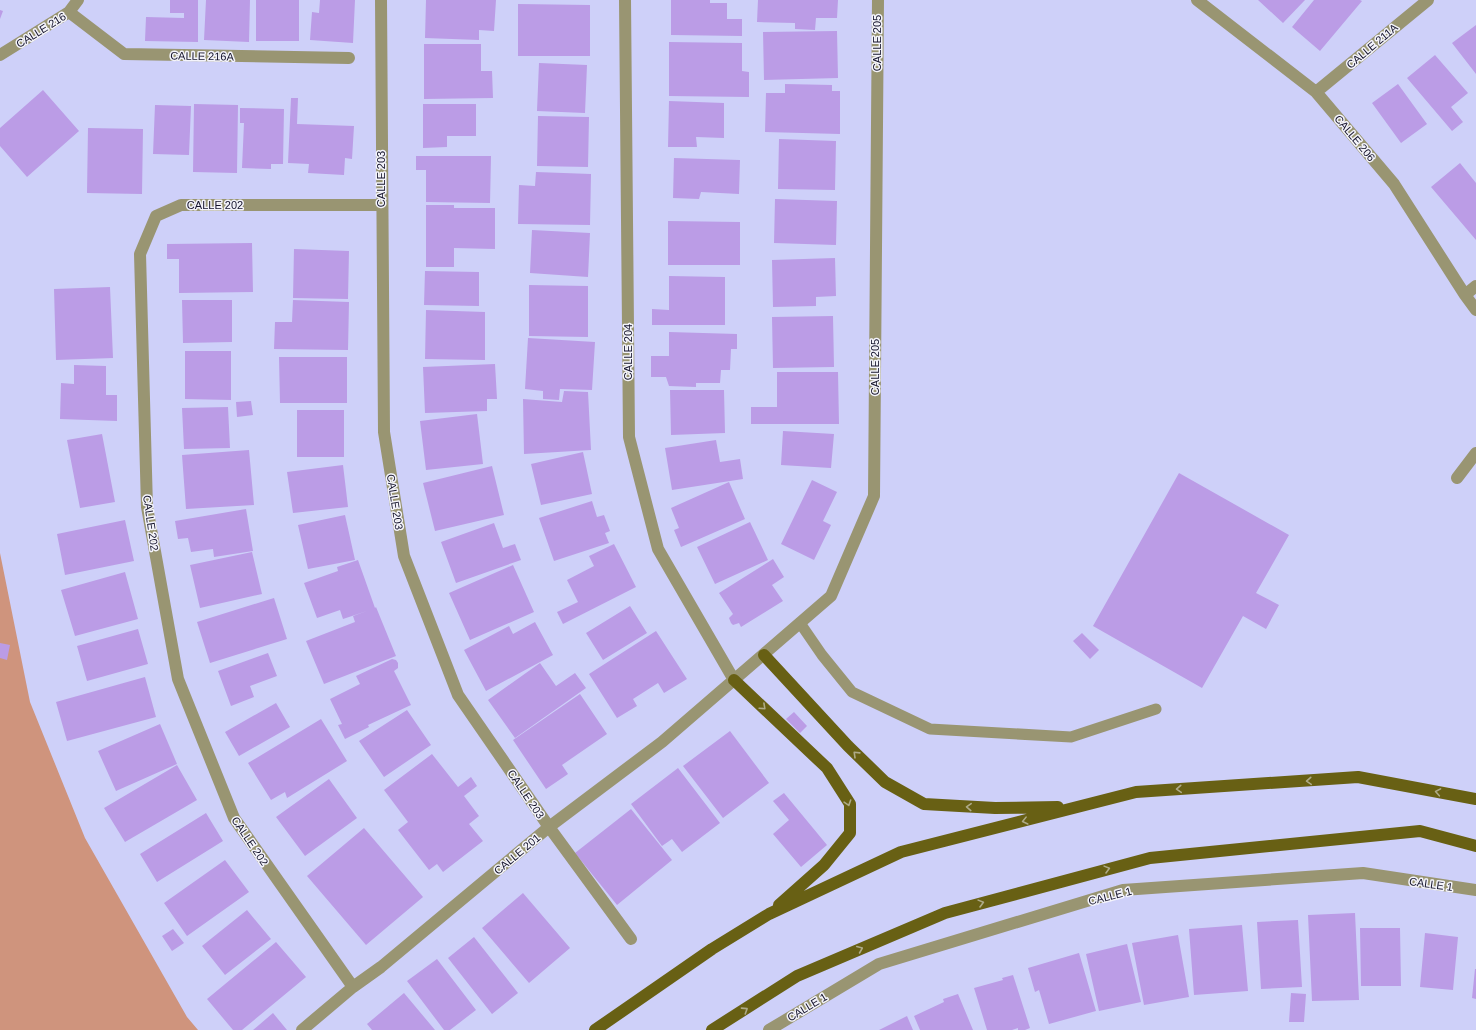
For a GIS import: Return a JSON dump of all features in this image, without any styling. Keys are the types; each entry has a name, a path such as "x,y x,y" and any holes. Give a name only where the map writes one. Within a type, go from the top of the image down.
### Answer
{"main road":[{"path":"764,655 848,746 885,782 924,804 995,808 1078,807"},
{"path":"734,680 828,768 850,804 850,833 824,865 769,914"},
{"path":"595,1030 712,950 769,914 901,852 1136,792 1358,777 1476,799"},
{"path":"712,1030 797,976 945,913 1150,858 1420,831 1476,846"}],"street":[{"name":"CALLE 216","path":"0,55 69,12 78,0"},
{"name":"CALLE 203","path":"381,0 381,205 384,432 404,556 458,695 548,827 631,939"},
{"name":"CALLE 204","path":"625,0 629,437 658,549 734,680"},
{"name":"CALLE 205","path":"734,680 831,596 874,496 878,0"},
{"name":"CALLE 206","path":"1197,0 1316,92 1394,184 1476,310"},
{"name":"CALLE 211A","path":"1316,92 1428,0"},
{"name":"CALLE 216A","path":"69,12 124,54 349,58"},
{"name":"CALLE 202","path":"352,987 234,818 178,679 147,507 140,254 156,216 181,205 381,205"},
{"path":"1465,295 1476,286"},
{"path":"1457,478 1476,453"},
{"name":"CALLE 201","path":"302,1030 352,987 380,967 548,827 662,742 734,680"},
{"name":"CALLE 1","path":"769,1030 879,964 1123,890 1362,873 1476,890"}],"lane":[{"path":"800,623 852,692 930,729 1071,737 1156,709"}],"shaded area":[{"path":"0,553 30,702 85,838 187,1017 198,1030 0,1030"}],"building":[{"path":"170,0 198,0 198,42 145,41 146,17 184,18 184,13 170,13"},
{"path":"206,0 250,0 249,42 204,40"},
{"path":"256,0 299,0 299,41 256,41"},
{"path":"320,0 355,0 353,43 310,40 312,12 319,13"},
{"path":"426,0 496,0 494,31 479,30 479,40 425,38"},
{"path":"671,0 710,0 710,3 727,3 727,19 742,19 742,36 671,35"},
{"path":"758,0 838,0 837,18 816,18 815,30 795,29 795,23 757,22"},
{"path":"1258,0 1305,0 1283,23"},
{"path":"1314,0 1362,1 1320,51 1292,27"},
{"path":"518,4 590,5 590,56 518,56"},
{"path":"0,10 3,11 0,19"},
{"path":"1476,25 1476,74 1452,43"},
{"path":"837,31 838,78 764,80 763,32"},
{"path":"669,42 742,43 742,71 749,72 749,97 669,96"},
{"path":"424,44 481,44 481,71 492,71 493,98 424,99"},
{"path":"1435,55 1468,93 1451,107 1463,122 1452,131 1407,78"},
{"path":"539,63 587,65 585,113 537,111"},
{"path":"785,84 832,85 832,91 840,91 840,134 765,132 766,93 785,93"},
{"path":"1398,84 1427,124 1401,143 1372,103"},
{"path":"43,90 79,131 27,177 0,146 0,128"},
{"path":"291,98 298,98 297,124 354,126 352,159 345,158 344,175 308,173 309,164 288,163"},
{"path":"669,101 724,103 724,138 696,137 697,147 668,147"},
{"path":"194,104 238,105 237,173 193,172"},
{"path":"423,104 476,104 476,136 447,136 447,147 423,148"},
{"path":"155,105 191,106 189,155 153,154"},
{"path":"240,108 284,109 283,164 271,164 271,169 242,168 244,123 240,123"},
{"path":"538,116 589,117 588,167 537,166"},
{"path":"88,128 143,129 142,194 87,193"},
{"path":"779,139 836,141 835,190 778,189"},
{"path":"416,156 491,156 490,203 426,202 426,170 416,170"},
{"path":"674,158 740,160 739,194 701,192 699,199 673,198"},
{"path":"1460,163 1476,183 1476,240 1431,187"},
{"path":"536,172 591,174 590,225 518,224 519,185 535,186"},
{"path":"775,199 837,201 836,245 774,243"},
{"path":"426,205 454,205 454,208 495,208 495,249 454,248 454,267 426,267"},
{"path":"668,221 740,222 740,265 668,265"},
{"path":"532,230 590,233 588,277 530,273"},
{"path":"252,243 253,292 179,293 179,259 167,259 167,244"},
{"path":"294,249 349,251 348,299 293,298"},
{"path":"835,258 836,296 816,297 816,306 773,307 772,260"},
{"path":"425,271 479,272 479,306 424,305"},
{"path":"669,276 725,277 725,325 652,325 652,309 669,310"},
{"path":"529,285 588,286 588,337 529,336"},
{"path":"110,287 113,358 56,360 54,289"},
{"path":"182,300 232,300 232,342 183,343"},
{"path":"293,300 349,302 348,350 274,349 275,322 292,322"},
{"path":"426,310 485,312 485,360 425,359"},
{"path":"833,316 834,367 773,368 772,317"},
{"path":"669,332 737,334 737,349 731,349 730,370 721,370 720,383 696,383 696,387 669,386 666,377 651,377 651,356 669,356"},
{"path":"528,338 595,342 592,390 560,389 559,400 543,399 543,391 525,389"},
{"path":"185,351 231,351 231,400 185,399"},
{"path":"279,357 347,357 347,403 280,403"},
{"path":"495,364 497,399 487,399 487,411 425,413 423,367"},
{"path":"74,365 106,366 106,395 117,395 117,421 60,419 61,383 74,384"},
{"path":"777,372 838,372 839,424 751,424 751,407 777,407"},
{"path":"670,390 724,390 725,433 671,435"},
{"path":"564,391 588,392 591,450 524,454 523,399 562,402"},
{"path":"251,401 253,415 237,417 236,402"},
{"path":"228,407 230,448 184,449 182,408"},
{"path":"297,410 344,410 344,457 297,457"},
{"path":"477,414 483,464 426,470 420,421"},
{"path":"783,431 834,434 831,468 781,465"},
{"path":"102,434 115,502 80,508 67,440"},
{"path":"716,440 720,462 740,459 743,479 672,490 665,448"},
{"path":"249,450 254,505 186,509 182,455"},
{"path":"583,452 592,494 541,505 531,464"},
{"path":"343,465 348,507 293,513 287,472"},
{"path":"492,466 504,515 435,531 423,483"},
{"path":"1179,473 1289,535 1256,593 1279,605 1266,629 1243,616 1202,688 1093,626"},
{"path":"812,480 837,492 823,521 831,525 814,560 781,544"},
{"path":"729,482 745,519 681,547 674,530 679,528 671,508"},
{"path":"592,501 597,517 604,515 610,531 605,533 609,543 554,561 539,518"},
{"path":"246,509 253,551 214,557 213,549 191,552 188,538 178,539 175,521"},
{"path":"345,515 355,560 308,569 298,525"},
{"path":"125,520 134,561 65,575 57,534"},
{"path":"750,522 768,560 715,584 697,547"},
{"path":"494,523 503,548 515,544 521,560 456,583 441,542"},
{"path":"614,544 636,587 563,624 557,612 578,602 567,580 594,566 589,556"},
{"path":"252,552 262,594 200,608 190,565"},
{"path":"773,559 784,577 772,585 783,601 741,627 739,623 733,625 729,618 733,614 719,593"},
{"path":"358,560 375,608 376,607 396,656 324,684 306,641 355,622 353,616 367,611 343,619 340,610 317,618 304,583 338,571 337,567"},
{"path":"513,565 534,612 470,640 449,593"},
{"path":"125,572 138,619 75,636 61,590"},
{"path":"274,598 287,639 210,663 197,622"},
{"path":"630,606 647,633 603,660 586,633"},
{"path":"535,622 553,655 486,691 464,650 509,626 513,634"},
{"path":"138,629 148,664 87,681 77,646"},
{"path":"656,631 687,679 664,693 658,683 633,699 637,706 617,718 589,674"},
{"path":"1082,633 1099,650 1090,659 1073,641"},
{"path":"0,643 10,645 7,660 0,658"},
{"path":"268,653 277,676 250,686 254,697 231,706 218,671"},
{"path":"392,659 396,660 398,663 398,668 394,671 411,705 368,725 369,727 345,739 338,725 342,724 330,699 360,684 356,676"},
{"path":"540,663 556,686 575,673 586,688 515,738 488,700"},
{"path":"145,677 156,717 67,741 56,702"},
{"path":"580,694 607,734 562,765 568,774 546,789 513,740"},
{"path":"276,703 290,727 239,756 225,732"},
{"path":"407,710 431,745 384,777 359,741"},
{"path":"794,712 807,726 800,733 786,719"},
{"path":"321,719 347,761 287,798 285,792 271,800 248,763"},
{"path":"160,724 177,764 116,791 98,751"},
{"path":"730,731 769,783 723,818 683,766"},
{"path":"432,754 458,787 471,777 477,786 464,796 479,816 469,824 483,841 443,872 437,864 429,870 398,830 408,822 384,790"},
{"path":"177,765 197,800 125,842 104,808"},
{"path":"678,768 720,823 682,852 672,839 662,846 631,804"},
{"path":"329,779 357,818 305,856 276,817"},
{"path":"784,793 827,845 801,867 773,834 789,820 773,801"},
{"path":"631,809 672,860 617,905 575,853"},
{"path":"206,813 223,841 157,882 140,854"},
{"path":"364,828 423,897 366,945 307,876"},
{"path":"225,860 249,892 187,936 164,903"},
{"path":"523,893 570,948 529,983 482,928"},
{"path":"247,910 271,939 225,975 202,946"},
{"path":"1355,913 1359,1000 1312,1001 1308,915"},
{"path":"1298,920 1302,987 1261,989 1257,922"},
{"path":"1242,925 1248,991 1194,995 1189,929"},
{"path":"1360,928 1400,928 1401,986 1361,986"},
{"path":"173,929 184,943 172,951 162,936"},
{"path":"1425,933 1458,937 1453,990 1420,987"},
{"path":"1178,935 1189,997 1144,1005 1132,943"},
{"path":"474,937 518,993 492,1014 448,958"},
{"path":"276,942 306,977 242,1030 233,1030 207,999"},
{"path":"1127,944 1141,1002 1099,1011 1086,954"},
{"path":"1079,953 1096,1011 1049,1024 1039,990 1035,992 1028,968"},
{"path":"437,959 476,1010 450,1030 444,1030 407,981"},
{"path":"1476,969 1476,999 1472,998"},
{"path":"1013,975 1030,1028 1025,1030 1018,1030 1018,1028 1012,1030 987,1030 974,988 1003,980 1002,978"},
{"path":"404,993 435,1030 372,1030 367,1024"},
{"path":"1291,993 1306,994 1304,1022 1289,1022"},
{"path":"958,994 973,1030 920,1030 914,1016 944,1002 943,999"},
{"path":"273,1013 287,1030 253,1030"},
{"path":"907,1016 913,1030 879,1030"}]}
